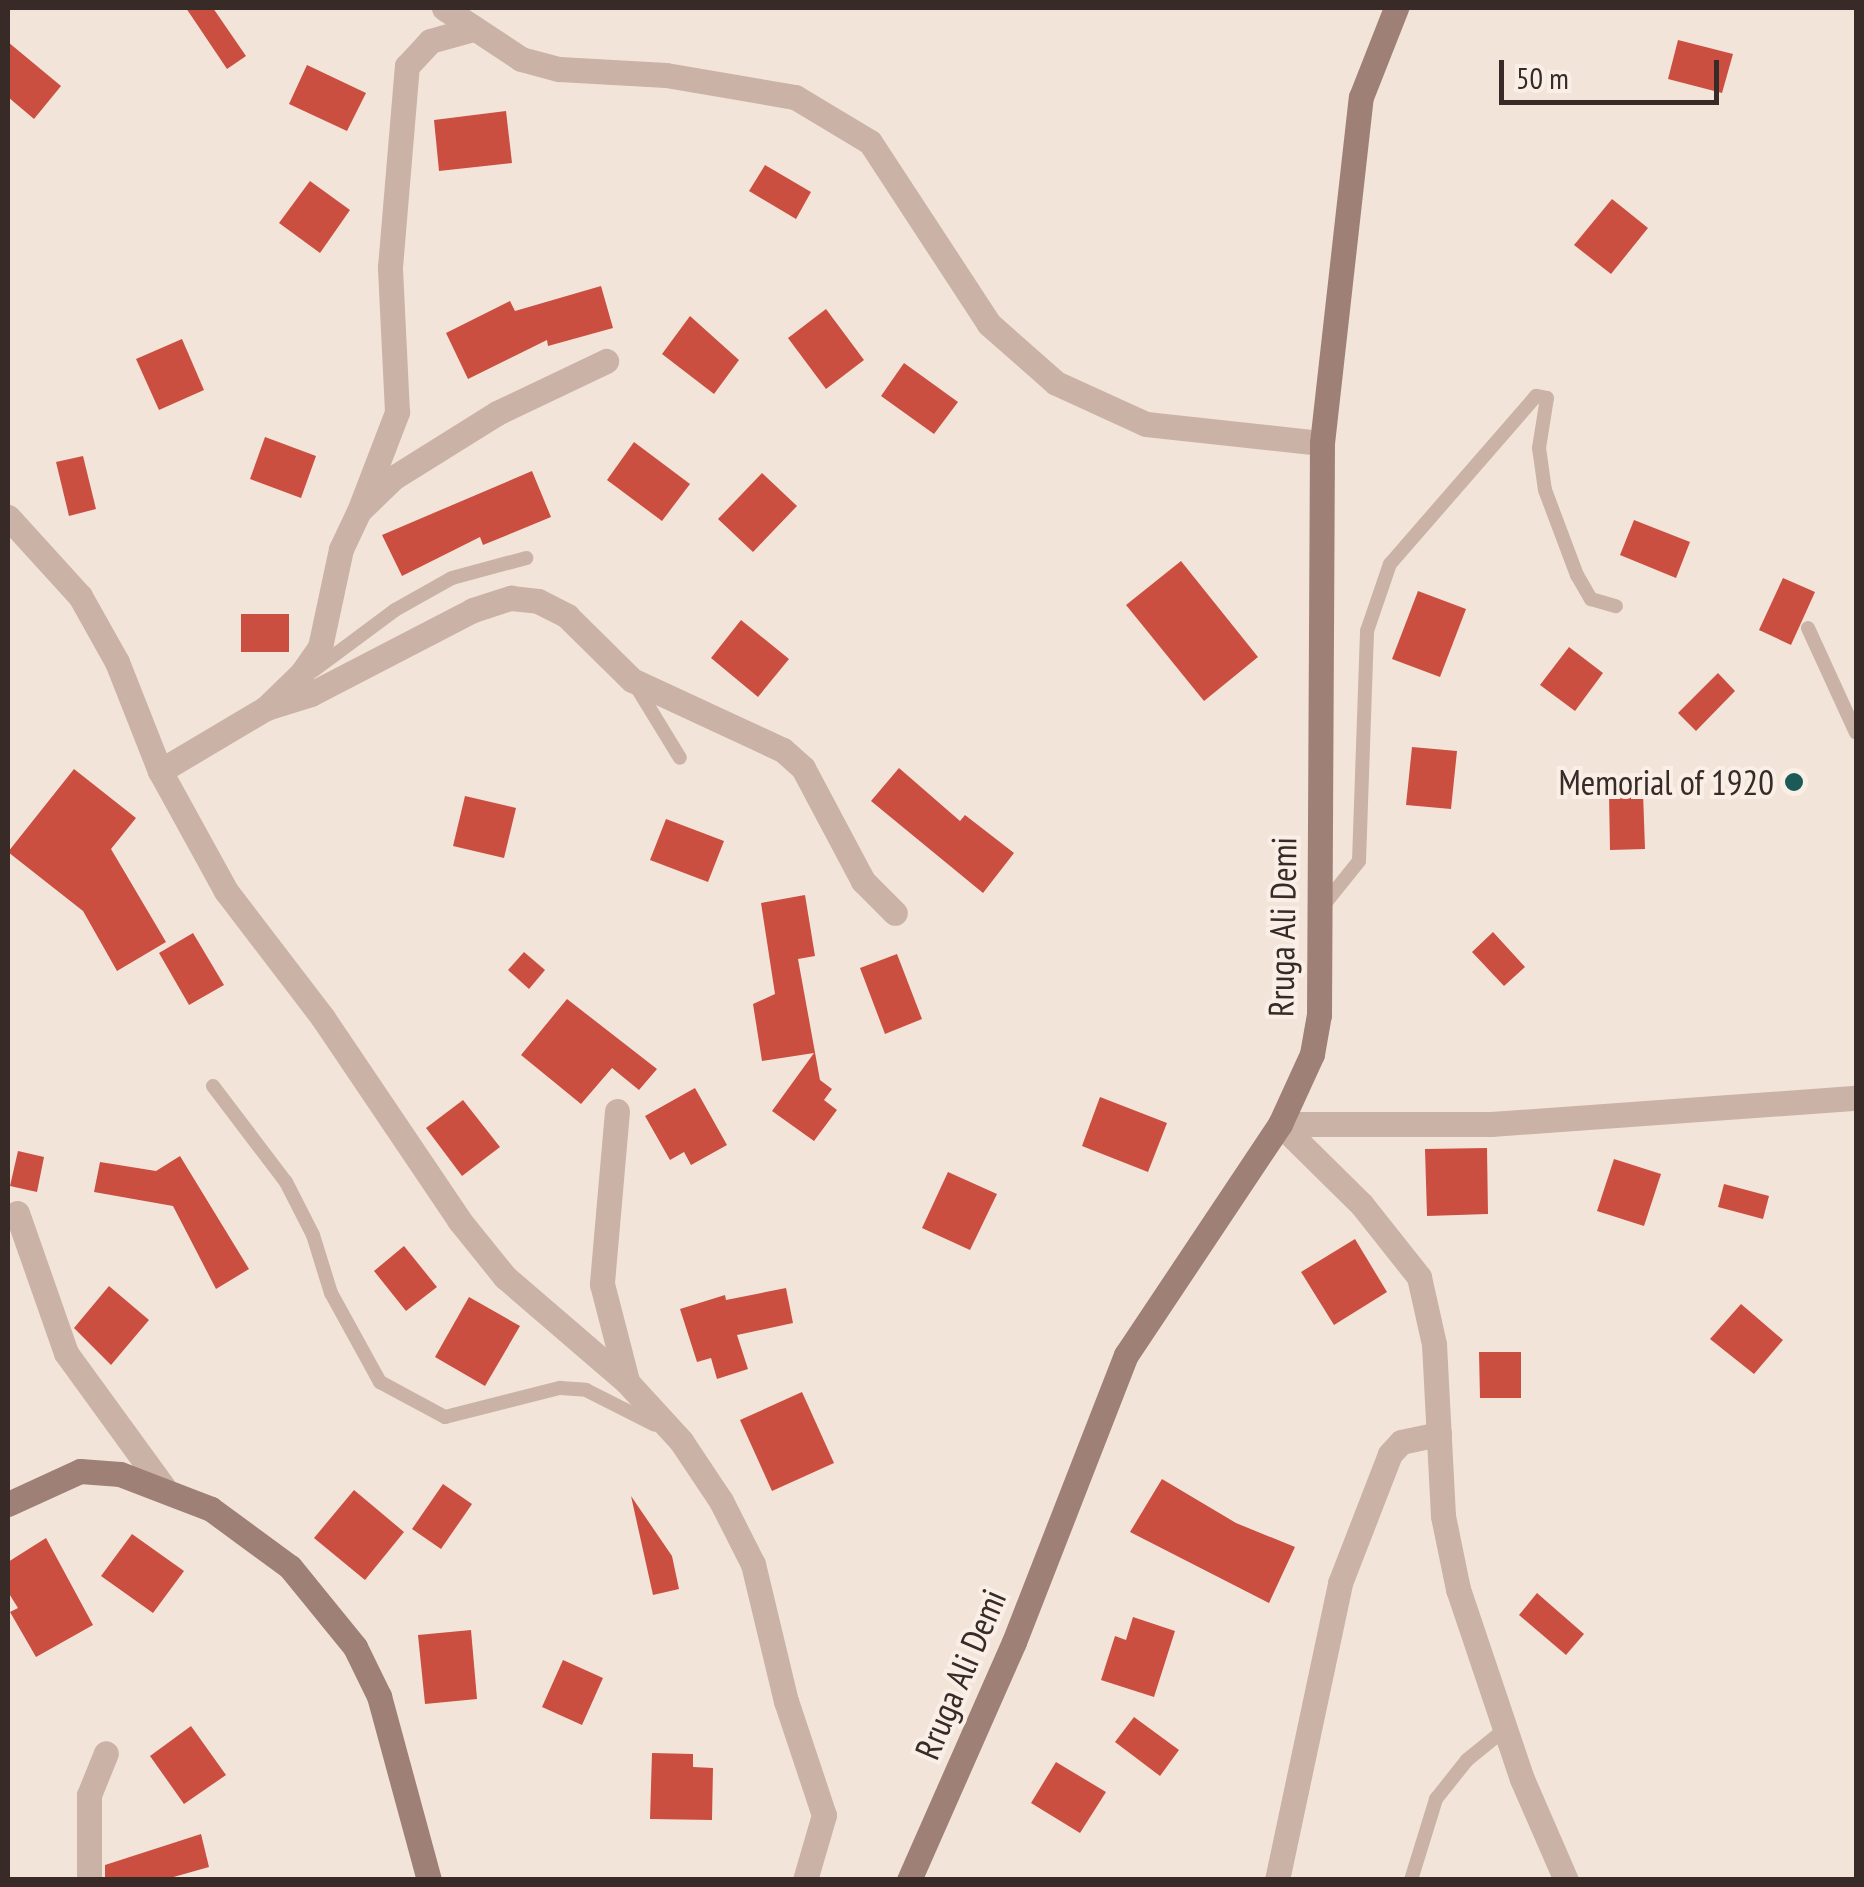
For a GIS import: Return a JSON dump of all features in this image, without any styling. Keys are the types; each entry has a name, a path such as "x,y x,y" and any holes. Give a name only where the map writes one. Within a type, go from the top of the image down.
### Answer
{"main road":[{"name":"Rruga Ali Demi","path":"910,1880 1014,1642 1126,1355 1280,1124 1312,1054 1319,1016 1322,444 1360,97 1396,8"},
{"path":"8,1504 80,1472 120,1474 211,1509 290,1567 355,1647 379,1696 429,1880"}],"street":[{"path":"444,8 521,58 559,69 666,75 795,97 870,142 989,324 1056,383 1146,424 1322,444"},
{"path":"266,708 320,646 328,590 397,412 390,267 407,66 430,41 473,29"},
{"path":"359,511 430,452 606,361"},
{"path":"8,518 80,596 117,662 160,771 226,891 368,1082 459,1220 505,1277 627,1382 681,1440 753,1564 786,1701 824,1814 805,1880"},
{"path":"160,771 266,708 311,694 418,634 511,598 538,601 567,616 632,680 784,750 803,768 862,881 895,914"},
{"path":"1280,1124 1492,1124 1856,1098"},
{"path":"617,1111 602,1284 627,1382"},
{"path":"1280,1124 1362,1205 1419,1277 1434,1344 1443,1516 1458,1589 1504,1730 1566,1880"},
{"path":"17,1213 66,1353 164,1488"},
{"path":"1276,1880 1340,1583 1390,1454 1401,1442 1439,1434"},
{"path":"90,1880 89,1795 106,1753"}],"lane":[{"path":"1320,909 1359,861 1367,630 1390,564 1536,396 1548,398 1539,448 1545,490 1577,574 1591,600 1616,606"},
{"path":"266,708 395,610 491,563 526,558"},
{"path":"1808,628 1856,734"},
{"path":"632,680 680,758"},
{"path":"213,1086 286,1182 350,1335 380,1382 445,1416 560,1388 586,1390 681,1440"},
{"path":"1410,1880 1436,1799 1467,1760 1504,1730"}],"building":[{"path":"186,8 213,8 246,56 227,69"},
{"path":"1678,40 1733,54 1722,93 1668,79"},
{"path":"8,42 61,86 34,119 8,97"},
{"path":"307,65 366,93 347,131 289,104"},
{"path":"506,111 512,163 439,171 434,120"},
{"path":"765,165 811,192 796,219 749,191"},
{"path":"310,181 350,210 320,253 279,223"},
{"path":"1612,199 1648,228 1611,274 1574,245"},
{"path":"601,286 613,328 548,346 547,340 468,379 446,333 510,301 515,311"},
{"path":"826,309 864,360 826,389 788,338"},
{"path":"690,316 739,360 714,394 662,354"},
{"path":"182,339 204,390 159,410 136,359"},
{"path":"904,363 958,402 934,434 881,396"},
{"path":"265,437 316,456 301,498 250,479"},
{"path":"634,442 690,484 662,521 607,480"},
{"path":"83,456 96,509 69,516 56,462"},
{"path":"532,471 551,517 483,545 480,537 402,576 382,535"},
{"path":"762,473 797,506 753,552 718,519"},
{"path":"1634,520 1690,542 1676,578 1620,555"},
{"path":"1181,561 1258,657 1204,701 1126,605"},
{"path":"1783,578 1815,592 1791,645 1759,630"},
{"path":"1418,591 1466,609 1440,677 1392,659"},
{"path":"241,614 289,614 289,652 241,652"},
{"path":"741,620 789,659 758,697 711,658"},
{"path":"1569,647 1603,673 1575,711 1540,685"},
{"path":"1718,673 1735,691 1696,731 1678,713"},
{"path":"1412,747 1457,751 1451,809 1406,805"},
{"path":"899,768 960,821 965,815 1014,853 983,893 871,801"},
{"path":"74,769 136,818 111,849 166,942 117,971 83,911 8,852"},
{"path":"1643,792 1645,849 1610,850 1609,793"},
{"path":"465,796 516,808 504,858 453,846"},
{"path":"666,819 724,841 708,882 650,860"},
{"path":"805,895 815,956 798,959 820,1080 832,1089 824,1100 837,1110 814,1141 772,1111 814,1053 762,1061 753,1004 775,994 761,903"},
{"path":"1493,932 1525,967 1504,986 1472,952"},
{"path":"193,933 224,985 189,1005 159,953"},
{"path":"524,952 545,970 529,989 508,970"},
{"path":"897,954 922,1019 885,1034 860,968"},
{"path":"567,999 657,1069 639,1090 612,1068 581,1104 521,1055"},
{"path":"695,1088 727,1145 691,1165 684,1152 670,1160 645,1116"},
{"path":"1100,1097 1167,1123 1148,1172 1082,1146"},
{"path":"463,1100 500,1147 462,1176 426,1128"},
{"path":"1487,1148 1488,1214 1427,1216 1425,1149"},
{"path":"18,1151 44,1157 37,1192 10,1186"},
{"path":"180,1156 249,1269 216,1289 173,1206 94,1192 100,1162 156,1171"},
{"path":"1614,1159 1661,1174 1644,1226 1597,1211"},
{"path":"948,1172 997,1194 970,1250 922,1228"},
{"path":"1724,1184 1769,1196 1763,1219 1718,1207"},
{"path":"1355,1239 1387,1292 1334,1325 1301,1272"},
{"path":"404,1246 437,1287 406,1311 374,1271"},
{"path":"109,1286 149,1320 111,1365 74,1328"},
{"path":"786,1288 793,1323 737,1335 748,1369 717,1379 711,1358 697,1362 680,1309 725,1295 726,1300"},
{"path":"469,1297 520,1326 485,1386 435,1357"},
{"path":"1741,1304 1783,1340 1754,1374 1710,1339"},
{"path":"1479,1352 1521,1352 1521,1398 1480,1398"},
{"path":"802,1392 834,1463 772,1491 740,1420"},
{"path":"1162,1479 1236,1523 1295,1547 1269,1603 1130,1532"},
{"path":"443,1484 472,1504 441,1549 412,1529"},
{"path":"354,1490 404,1532 365,1580 314,1538"},
{"path":"631,1496 672,1556 679,1589 653,1595"},
{"path":"132,1534 184,1571 153,1613 101,1576"},
{"path":"46,1538 93,1625 36,1657 10,1612 18,1608 8,1592 8,1562"},
{"path":"1537,1593 1584,1634 1566,1655 1519,1615"},
{"path":"1133,1617 1175,1631 1154,1697 1101,1680 1115,1636 1126,1640"},
{"path":"471,1630 477,1699 425,1704 418,1635"},
{"path":"563,1660 603,1678 582,1725 542,1707"},
{"path":"1134,1717 1179,1750 1160,1776 1115,1742"},
{"path":"191,1726 226,1775 184,1804 150,1756"},
{"path":"652,1753 693,1754 693,1767 713,1768 712,1820 650,1819"},
{"path":"1056,1762 1106,1792 1080,1833 1031,1803"},
{"path":"201,1834 209,1867 163,1880 105,1880 105,1865"}],"place":[{"name":"Memorial of 1920","path":"1794,782"}]}
